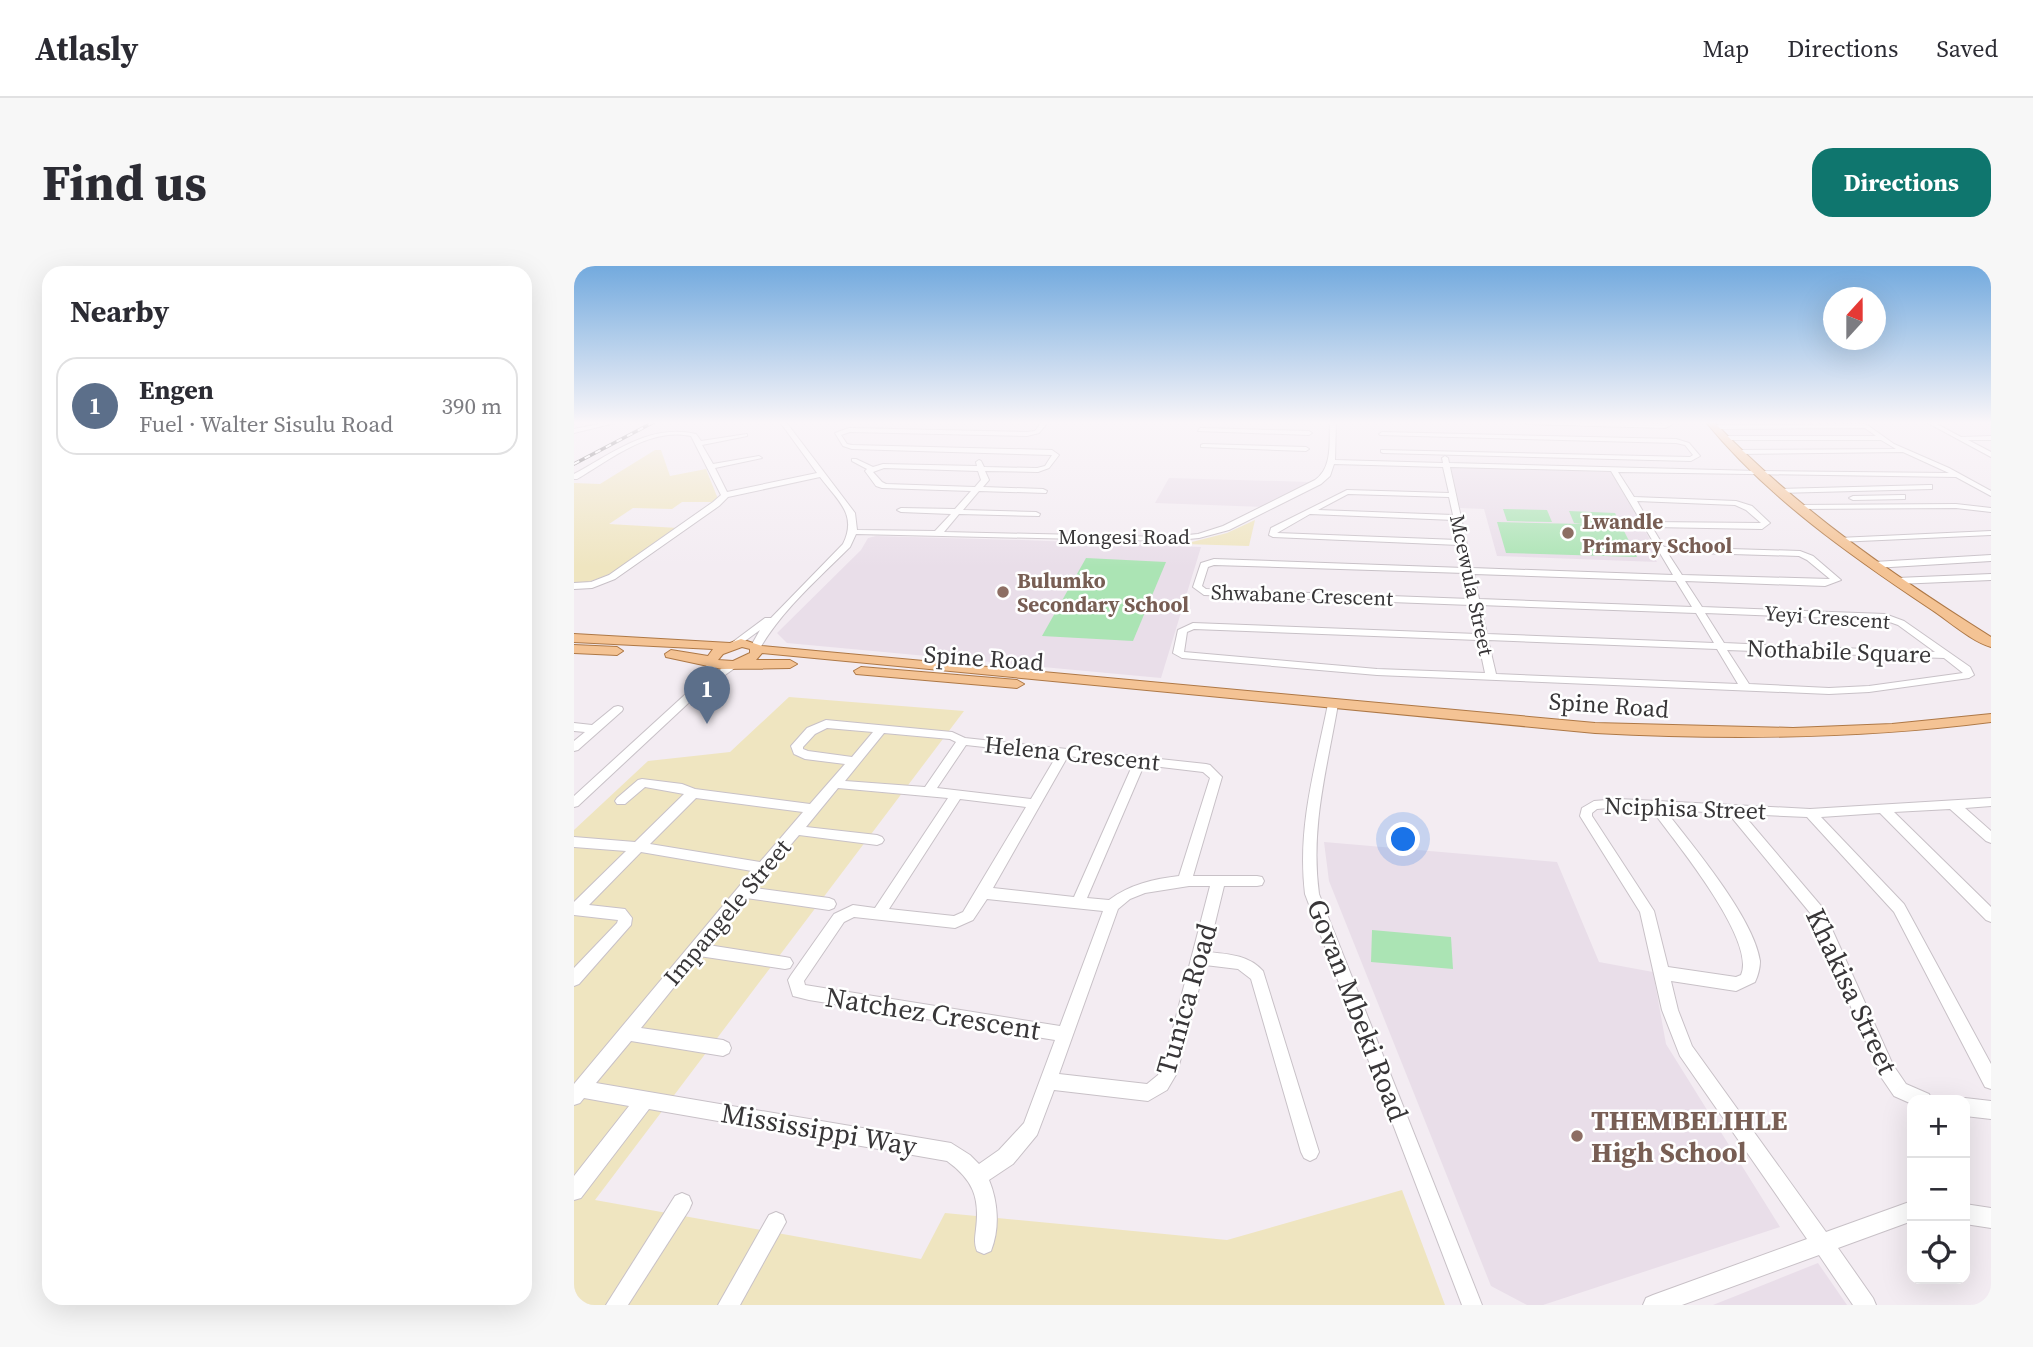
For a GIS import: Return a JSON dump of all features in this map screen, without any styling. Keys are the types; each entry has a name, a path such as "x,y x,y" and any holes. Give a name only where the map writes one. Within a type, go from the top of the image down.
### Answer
{"main road":[{"path":"1756,470 1838,540 1991,643"},
{"name":"Spine Road","path":"574,638 732,645 1333,705 1595,728 1716,733 1860,730 1991,718"},
{"path":"713,663 715,653 732,645"},
{"path":"737,664 753,657 757,648"},
{"name":"Spine Road","path":"574,649 667,653 713,663 773,663 1027,685 1225,694"}],"street":[{"path":"712,470 724,495"},
{"path":"757,648 765,631 788,604 838,555 853,532 852,515 819,470"},
{"path":"870,470 879,484 885,486 1043,491"},
{"path":"938,533 985,480 982,470"},
{"name":"Mongesi Road","path":"853,532 1167,539 1199,536 1234,525 1315,484 1328,470"},
{"name":"Mcewula Street","path":"1448,470 1491,677"},
{"path":"1614,470 1745,687"},
{"path":"1894,470 1958,475"},
{"path":"1948,470 1991,494"},
{"path":"574,586 592,585 612,577 724,495 822,474"},
{"path":"1767,481 1971,483"},
{"path":"1781,494 1928,487 1920,481"},
{"path":"1887,488 1914,507"},
{"path":"1453,495 1347,492 1274,530 1273,535 1463,543"},
{"path":"1781,494 1902,497"},
{"path":"1631,499 1736,503 1749,508 1766,524 1757,527 1646,524"},
{"path":"1796,507 1991,510"},
{"path":"901,510 1036,514"},
{"path":"1307,512 1458,518"},
{"path":"1838,540 1991,533"},
{"path":"1662,549 1800,554 1810,558 1836,580 1825,583 1679,578"},
{"path":"1874,565 1991,558"},
{"name":"Shwabane Crescent","path":"1679,578 1210,562 1204,565 1197,587 1204,592 1698,610"},
{"path":"1897,581 1991,576"},
{"path":"732,645 788,604"},
{"name":"Yeyi Crescent","path":"1698,610 1885,617 1901,623 1945,655"},
{"name":"Nothabile Square","path":"1192,626 1482,637 1945,655 1966,669 1969,675 1844,691 1341,670 1182,655 1177,648 1183,630 1192,626"},
{"path":"693,693 713,663"},
{"path":"574,803 693,693 737,664"},
{"name":"Govan Mbeki Road","path":"1333,705 1308,832 1307,861 1312,894 1472,1305"},
{"path":"574,747 618,709"},
{"path":"854,761 805,755 798,751 797,746 811,731 826,724 952,736 963,741"},
{"path":"574,727 595,729"},
{"name":"Impangele Street","path":"578,1093 695,949 881,730"},
{"name":"Helena Crescent","path":"928,791 963,741 1206,768 1216,777 1184,883"},
{"path":"1063,753 983,893 1112,906"},
{"path":"1078,903 1140,761"},
{"path":"621,801 642,782 682,788 693,793 813,809"},
{"path":"834,784 928,791 1034,804"},
{"path":"575,909 693,793"},
{"path":"879,913 957,794"},
{"name":"Nciphisa Street","path":"1866,1305 1686,1051 1670,1010 1647,911 1586,813 1590,806 1601,803 1810,813 1991,802"},
{"path":"1954,805 1991,838"},
{"path":"1655,806 1728,904 1743,934 1753,967 1751,975 1736,984 1662,973"},
{"name":"Khakisa Street","path":"1732,810 1817,911 1887,1071 1900,1090 1912,1095"},
{"path":"1884,810 1991,916"},
{"path":"1810,813 1899,908 1991,1081"},
{"path":"795,830 877,840"},
{"path":"574,842 638,847 763,868"},
{"path":"984,1244 989,1218 986,1195 978,1176 1006,1157 1031,1129 1112,906 1122,895 1144,886 1257,881"},
{"name":"Tunica Road","path":"1049,1081 1149,1093 1158,1089 1169,1073 1218,882"},
{"path":"743,892 829,904"},
{"name":"Natchez Crescent","path":"983,893 968,916 955,922 853,911 839,918 796,980 799,991 1065,1034"},
{"path":"574,979 624,925 625,918 620,913 575,909"},
{"path":"695,949 785,963"},
{"path":"1200,958 1242,964 1251,968 1258,976 1310,1152"},
{"path":"628,1032 723,1048"},
{"name":"Mississippi Way","path":"578,1093 745,1115 951,1152 968,1163 978,1176"},
{"path":"574,1191 644,1101"},
{"path":"1970,1108 1991,1111"},
{"path":"616,1305 682,1203"},
{"path":"1653,1305 1907,1213"},
{"path":"1970,1215 1991,1218"},
{"path":"728,1305 776,1222"}],"shaded area":[{"name":"Lwandle Primary School","path":"1452,470 1611,472 1660,557 1654,557 1657,562 1497,556 1484,509 1460,508"},
{"path":"1169,478 1310,482 1264,507 1155,503"},
{"name":"Bulumko Secondary School","path":"876,536 1201,547 1161,678 787,643 777,633 861,550 868,538"},
{"name":"THEMBELIHLE High School","path":"1324,842 1557,862 1599,962 1653,972 1666,1044 1780,1227 1543,1305 1527,1305 1491,1286 1329,881"},
{"path":"1818,1263 1847,1305 1713,1305"}],"green space":[{"path":"1503,509 1547,510 1552,522 1507,521"},
{"path":"1569,511 1615,513 1637,557 1506,553 1497,522 1583,524 1574,523"},
{"path":"1086,558 1166,562 1133,641 1042,636"},
{"path":"1372,930 1451,937 1453,969 1371,962"}],"sand":[{"path":"622,470 668,470 670,476 707,470 718,499 714,502 682,502 672,509 633,508 609,524 678,528 616,571 589,582 574,584 574,483 600,484"},
{"path":"1255,520 1249,546 1184,544 1227,533"},
{"path":"789,697 964,711 595,1200 921,1259 945,1213 1227,1240 1402,1190 1445,1305 574,1305 574,830 648,761 730,752"}],"place":[{"name":"Lwandle Primary School","path":"1568,533"},
{"name":"Bulumko Secondary School","path":"1003,592"},
{"name":"Engen","path":"707,724"},
{"name":"THEMBELIHLE High School","path":"1577,1136"}]}
